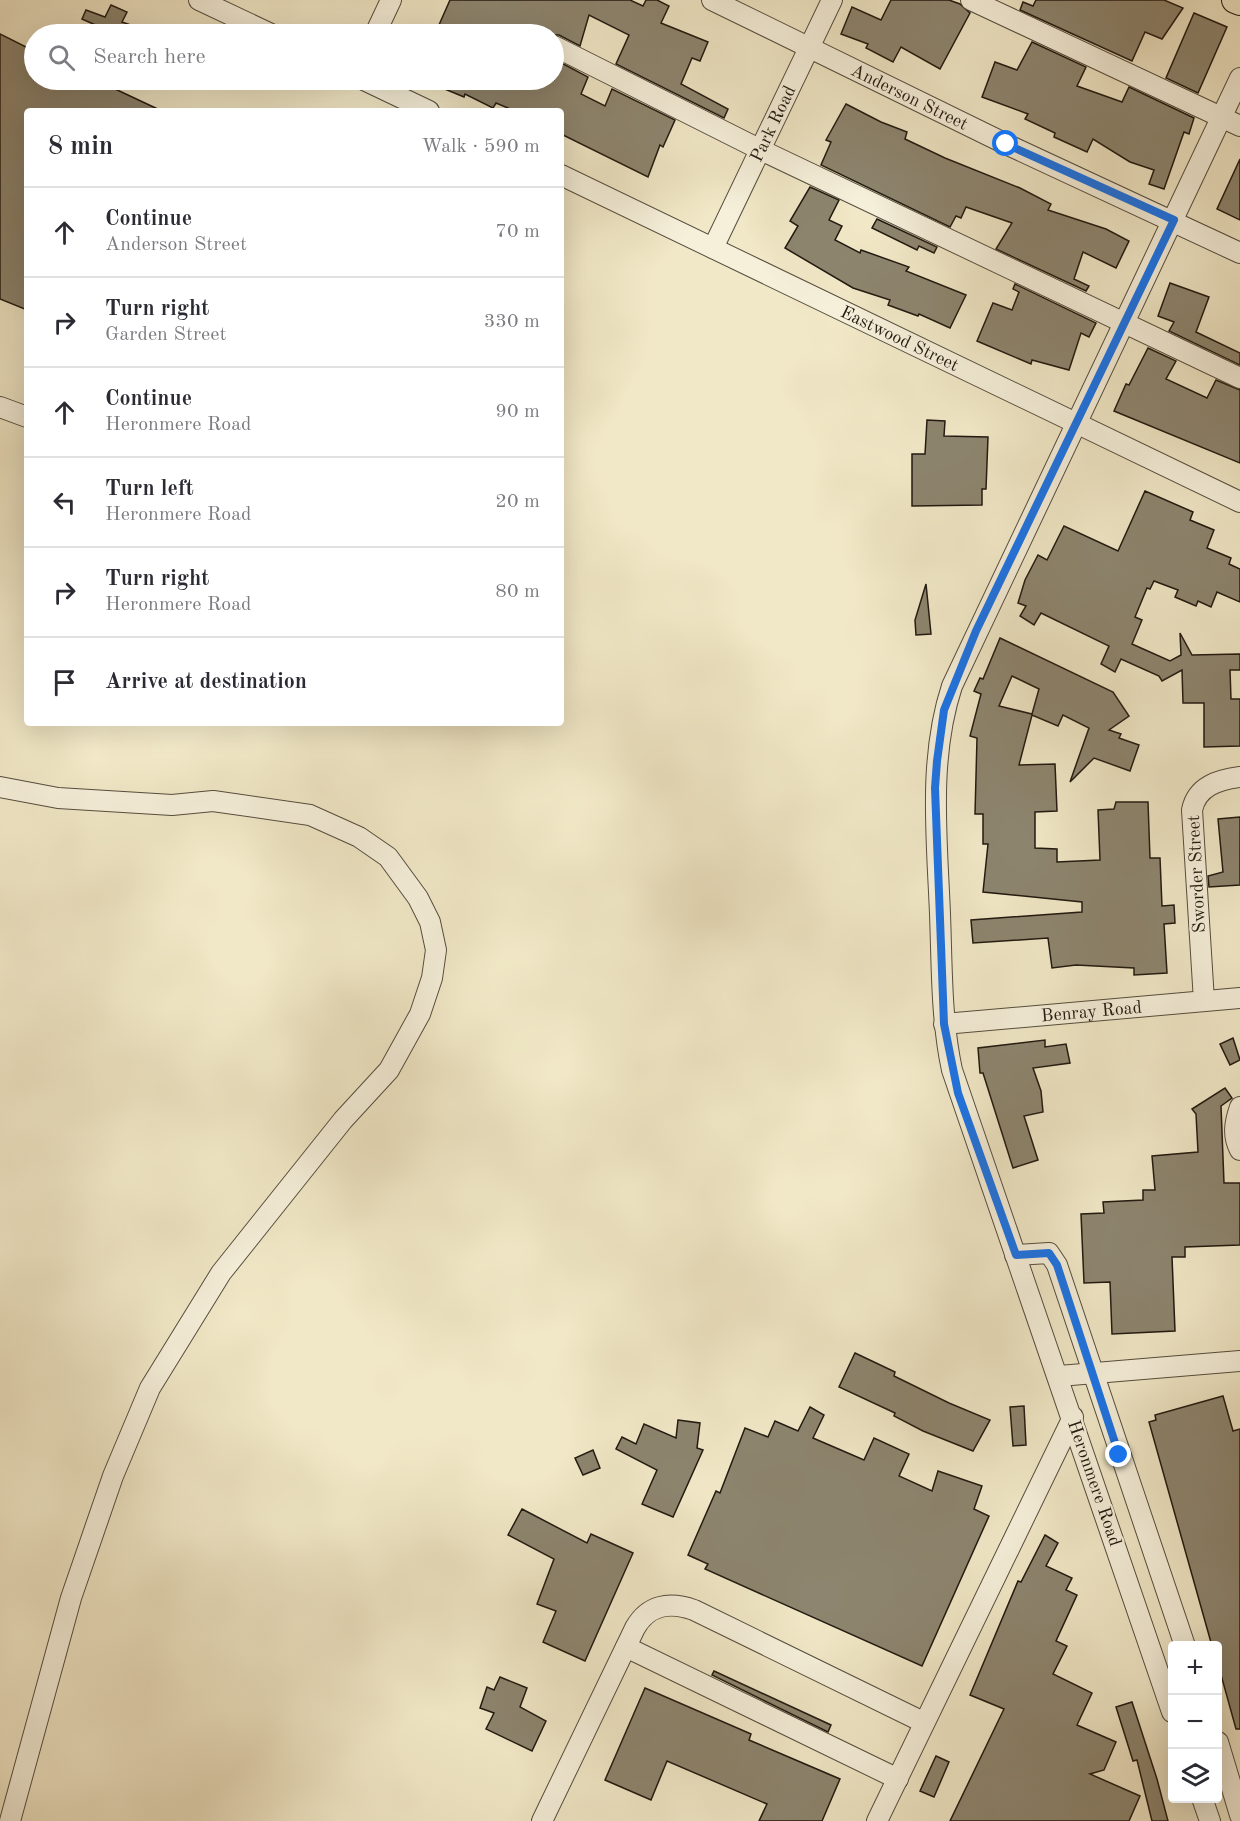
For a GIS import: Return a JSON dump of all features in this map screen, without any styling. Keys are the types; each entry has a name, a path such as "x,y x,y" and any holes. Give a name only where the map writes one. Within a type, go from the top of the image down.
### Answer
{"main road":[{"path":"1235,0 1240,2"}],"street":[{"path":"199,0 250,24"},
{"path":"380,24 391,0"},
{"name":"Anderson Street","path":"712,0 1006,144 1174,220 1240,253"},
{"name":"Park Road","path":"713,248 832,0"},
{"path":"971,0 1231,121"},
{"path":"564,51 761,150 1240,378"},
{"name":"Heronmere Road","path":"1168,1697 1059,1376 958,1093 944,1024 935,788 944,710 976,631 1174,220 1231,121 1240,78"},
{"path":"385,90 423,108"},
{"name":"Eastwood Street","path":"564,176 1240,502"},
{"path":"0,407 24,416"},
{"name":"Sworder Street","path":"1204,1001 1192,810 1194,799 1206,787 1223,779 1240,777"},
{"path":"0,787 58,798 172,805 213,801 310,815 359,837 388,857 418,898 430,922 436,950 432,978 420,1014 389,1070 344,1120 221,1273 150,1388 113,1476 71,1598 10,1821"},
{"name":"Benray Road","path":"944,1024 1240,998"},
{"path":"1240,1107 1234,1128 1240,1150"},
{"name":"Heronmere Road","path":"1016,1255 1049,1253 1053,1259 1094,1373 1119,1455 1183,1641"},
{"path":"1059,1376 1240,1360"},
{"path":"877,1821 923,1722 1073,1417"},
{"path":"542,1821 642,1616 663,1605 681,1605 923,1722"},
{"path":"626,1647 898,1779"},
{"path":"1220,1749 1240,1815"},
{"path":"1204,1803 1210,1821"}],"building":[{"path":"450,0 630,0 643,6 646,0 657,0 669,6 661,23 708,42 700,61 692,58 681,84 728,109 724,118 616,64 629,35 589,15 580,46 564,38 564,24 439,24"},
{"path":"891,0 949,0 960,4 970,13 940,69 901,47 893,62 866,48 868,44 841,34 852,7 881,20"},
{"path":"1036,0 1164,0 1183,8 1162,39 1145,32 1132,61 1020,10 1023,2 1033,6"},
{"path":"111,5 127,12 122,22 128,24 93,24 82,19 86,10 105,17"},
{"path":"1194,13 1227,27 1198,93 1166,78"},
{"path":"0,34 24,46 24,90 117,90 156,108 24,108 24,309 0,299"},
{"path":"1032,42 1086,67 1077,86 1122,102 1129,87 1194,118 1189,134 1184,132 1164,189 1149,184 1154,170 1130,162 1093,139 1087,152 1054,137 1055,133 1025,119 1028,114 982,97 995,62 1017,70"},
{"path":"564,64 588,77 581,94 605,106 612,89 675,120 663,147 660,145 648,177 564,135 564,108 508,108 496,103 493,108 465,94 464,97 447,90 564,90"},
{"path":"846,104 907,132 905,139 1020,188 1051,204 1048,210 1106,229 1129,241 1116,268 1083,252 1074,279 1089,286 1086,291 996,249 1012,223 966,207 961,218 956,216 950,227 821,165 831,142 826,140"},
{"path":"1240,159 1240,220 1217,209"},
{"path":"810,187 839,200 829,220 842,226 835,240 860,253 861,250 909,267 906,271 966,295 950,328 919,314 918,316 888,305 890,300 853,288 785,248 798,226 790,221"},
{"path":"877,219 937,247 934,253 919,246 917,250 872,228"},
{"path":"1170,283 1209,297 1196,332 1240,353 1240,365 1169,331 1174,322 1158,316"},
{"path":"1015,284 1096,323 1089,337 1081,333 1069,370 1032,360 1031,364 977,341 993,303 1012,310 1019,292 1013,289"},
{"path":"1148,348 1176,361 1166,379 1207,398 1216,380 1240,390 1240,463 1114,411 1126,384 1129,385"},
{"path":"927,420 945,421 944,436 988,437 986,489 982,489 982,505 912,506 912,454 925,454"},
{"path":"1145,491 1193,512 1190,520 1214,530 1207,548 1231,558 1229,564 1240,569 1240,602 1217,592 1211,607 1198,601 1196,606 1175,597 1178,590 1154,581 1150,589 1147,588 1135,617 1142,620 1132,644 1170,661 1181,655 1180,633 1192,655 1240,654 1240,670 1230,670 1231,699 1240,699 1240,746 1204,747 1204,703 1183,703 1182,670 1162,681 1159,676 1121,659 1115,672 1101,664 1109,646 1041,613 1034,625 1020,616 1026,606 1018,603 1025,580 1038,555 1047,560 1064,526 1118,551"},
{"path":"926,584 931,634 916,635 915,620"},
{"path":"1000,638 1113,692 1129,716 1109,730 1121,734 1119,738 1139,745 1130,771 1094,758 1070,782 1089,728 1063,715 1058,726 1032,715 1019,765 1055,764 1057,811 1035,812 1035,848 1057,849 1057,862 1100,860 1098,810 1114,809 1116,802 1148,802 1150,858 1160,858 1162,906 1174,905 1175,923 1164,924 1167,973 1134,975 1134,968 1076,965 1052,968 1048,938 973,943 971,920 1082,912 1082,902 983,892 988,844 983,844 983,814 975,814 977,738 970,736 981,694 974,691 980,678 983,679","holes":["1012,676 1039,689 1032,714 999,706"]},
{"path":"1240,817 1240,885 1209,887 1208,876 1223,872 1218,819"},
{"path":"1233,1038 1240,1060 1230,1065 1220,1044"},
{"path":"1045,1040 1045,1047 1066,1044 1070,1063 1033,1068 1041,1091 1043,1112 1024,1116 1038,1160 1013,1168 983,1073 980,1073 978,1048"},
{"path":"1225,1088 1232,1098 1221,1106 1224,1183 1240,1183 1240,1245 1185,1247 1185,1257 1172,1257 1175,1331 1112,1334 1110,1282 1084,1283 1081,1214 1104,1213 1103,1202 1143,1200 1143,1190 1155,1190 1152,1156 1198,1152 1196,1114 1192,1109"},
{"path":"855,1353 895,1372 894,1376 990,1420 973,1451 923,1431 894,1416 895,1413 839,1387"},
{"path":"1223,1396 1233,1431 1240,1429 1240,1729 1236,1729 1222,1678 1222,1641 1211,1641 1149,1422 1156,1420 1155,1415"},
{"path":"1024,1406 1026,1445 1013,1446 1010,1407"},
{"path":"810,1407 824,1415 813,1438 864,1460 874,1438 909,1454 899,1476 932,1491 938,1471 982,1486 974,1509 989,1516 922,1666 705,1569 708,1564 688,1555 716,1491 720,1493 745,1428 768,1437 775,1421 798,1431"},
{"path":"678,1420 700,1423 697,1448 703,1450 673,1517 642,1504 657,1470 616,1449 622,1437 636,1444 644,1424 676,1438"},
{"path":"593,1450 600,1468 583,1475 575,1458"},
{"path":"522,1509 587,1543 591,1534 633,1553 585,1661 543,1642 556,1611 537,1604 554,1559 508,1535"},
{"path":"1045,1535 1058,1543 1046,1566 1072,1578 1066,1590 1077,1595 1056,1641 1067,1646 1053,1674 1092,1693 1077,1725 1116,1742 1104,1770 1090,1774 1140,1796 1129,1821 950,1821 1004,1709 970,1695 1018,1581 1021,1582"},
{"path":"714,1671 831,1725 828,1732 712,1675"},
{"path":"500,1677 527,1688 520,1707 546,1721 532,1751 486,1729 494,1713 480,1708 487,1687 494,1690"},
{"path":"645,1688 751,1734 749,1740 840,1779 822,1821 759,1821 767,1804 667,1761 651,1800 605,1780"},
{"path":"1132,1702 1168,1821 1152,1821 1137,1760 1133,1761 1116,1707"},
{"path":"936,1756 949,1762 934,1797 920,1791"}],"route":[{"path":"1006,144 1174,220 976,631 952,686 940,731 935,788 944,1024 947,1049 958,1093 1016,1255 1049,1253 1057,1265 1119,1455"}]}
